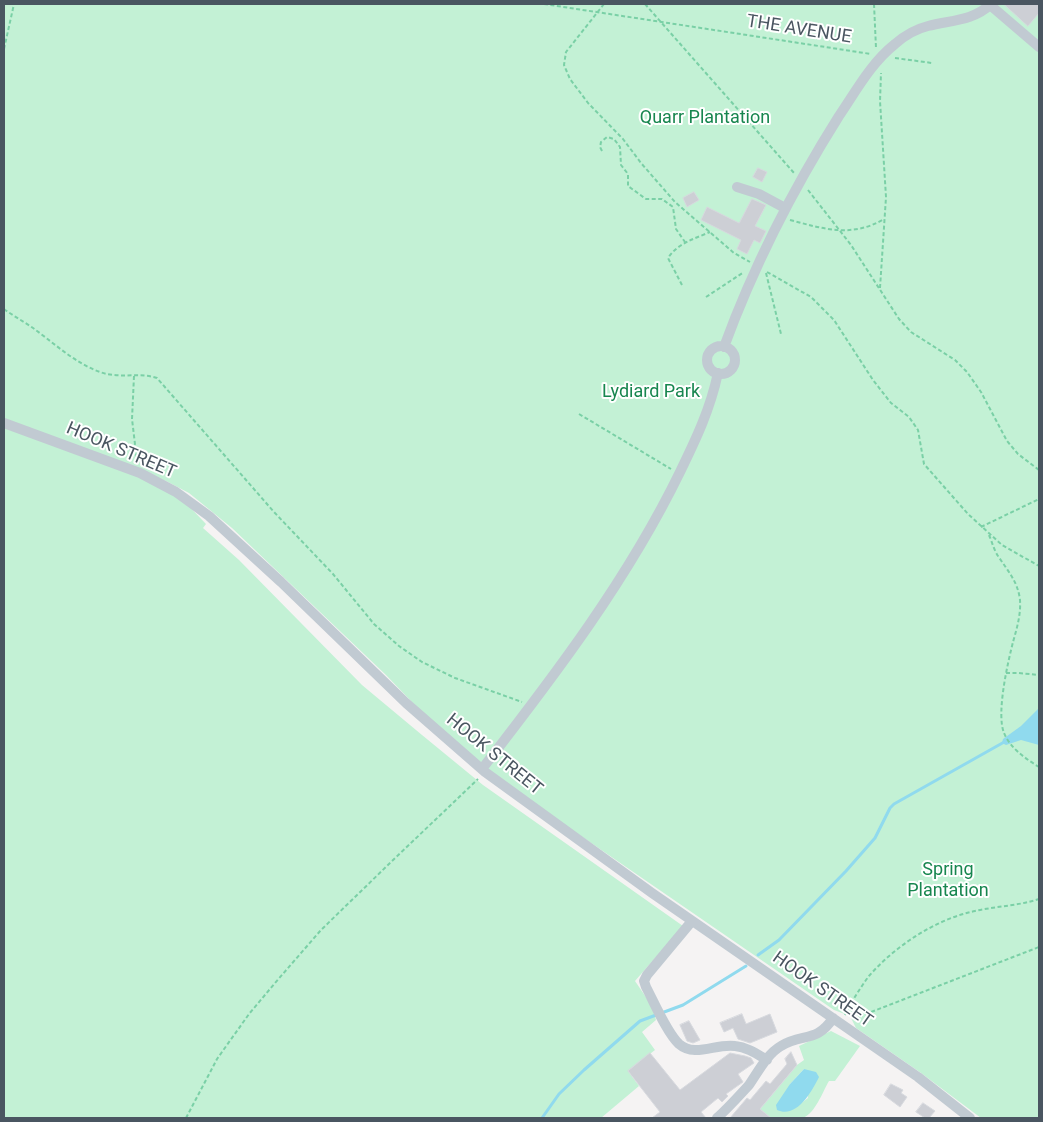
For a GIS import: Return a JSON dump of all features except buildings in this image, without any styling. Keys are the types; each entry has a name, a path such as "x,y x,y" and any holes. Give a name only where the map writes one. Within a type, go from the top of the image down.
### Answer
{"street":[{"path":"724,346 762,268 783,212 800,180 879,55 919,29 965,19 983,11 990,4 1039,48"},
{"path":"737,187 759,194 783,212"},
{"path":"724,346 733,352 735,363 728,372 718,373 710,368 708,357 715,348 724,346"},
{"path":"484,770 606,601 662,508 705,419 713,398 718,373"},
{"name":"HOOK STREET","path":"4,423 140,473 176,492 209,516 281,582 400,697 484,770 692,921 918,1077 970,1118"},
{"path":"692,921 644,981 674,1038 688,1050 696,1051 716,1046 738,1046 768,1060"},
{"path":"716,1118 748,1086 781,1046 818,1034 840,1022"}],"path":[{"path":"4,49 14,4"},
{"name":"THE AVENUE","path":"544,4 932,63"},
{"path":"604,4 566,52 564,60 566,71 588,103 623,139 655,181 675,202 734,253 810,297 834,320 873,380 891,403 909,417 918,430 924,464 981,527 1002,545 1039,566"},
{"path":"645,4 800,180 840,230 895,313 911,332 955,360 967,372 981,392 1007,441 1018,454 1039,470"},
{"path":"874,4 879,55 886,197 880,288"},
{"path":"602,151 600,147 604,139 610,137 614,139 620,147 621,166 628,174 628,186 646,199 662,199 673,207 676,230 685,242"},
{"path":"783,212 810,225 840,230 860,230 884,219"},
{"path":"682,285 668,258 675,249 685,242 710,232"},
{"path":"706,297 743,272 762,268"},
{"path":"762,268 781,334"},
{"path":"4,309 29,325 60,349 98,372 114,376 151,376 157,378 274,512 333,574 374,624 399,646 422,662 455,678 508,699 531,705"},
{"path":"134,376 132,419 140,473"},
{"path":"578,414 679,474"},
{"path":"981,527 1039,499"},
{"path":"988,533 997,555 1010,571 1017,585 1020,600 1020,613 1006,673 1002,711 1003,730 1018,750 1039,767"},
{"path":"1006,673 1039,676"},
{"path":"186,1118 217,1058 249,1014 275,983 321,930 442,814 484,770"},
{"path":"840,1022 870,976 884,961 915,938 949,918 974,911 1024,904 1039,899"},
{"path":"840,1022 1039,947"}],"green space":[{"name":"Lydiard Park","path":"4,4 1039,4 1039,1118 981,1118 856,1028 850,1016 834,1010 495,775 433,724 386,675 232,528 189,493 166,481 4,419"},
{"path":"4,425 115,463 185,502 206,524 203,528 239,560 362,685 483,785 683,926 635,981 652,1006 656,1020 642,1032 655,1050 628,1071 639,1086 601,1118 4,1118"},
{"path":"831,1031 860,1046 835,1081 829,1081 815,1107 808,1115 803,1118 771,1118 760,1109 797,1065 804,1060 799,1046","holes":["804,1069 808,1098 793,1109 786,1111 790,1084"]}],"water":[{"path":"1039,708 1039,745 1021,740 1006,745 1002,743 1003,739 1021,726"},
{"path":"804,1069 816,1072 819,1077 808,1096 791,1111 777,1110 776,1105 790,1084"}],"waterway":[{"path":"758,955 779,940 846,871 875,838 890,808 894,804 1006,741"},
{"path":"542,1118 559,1094 640,1021 683,1005 746,966"}],"park label":[{"name":"Quarr Plantation","path":"705,118"},
{"name":"Spring Plantation","path":"948,880"}]}
